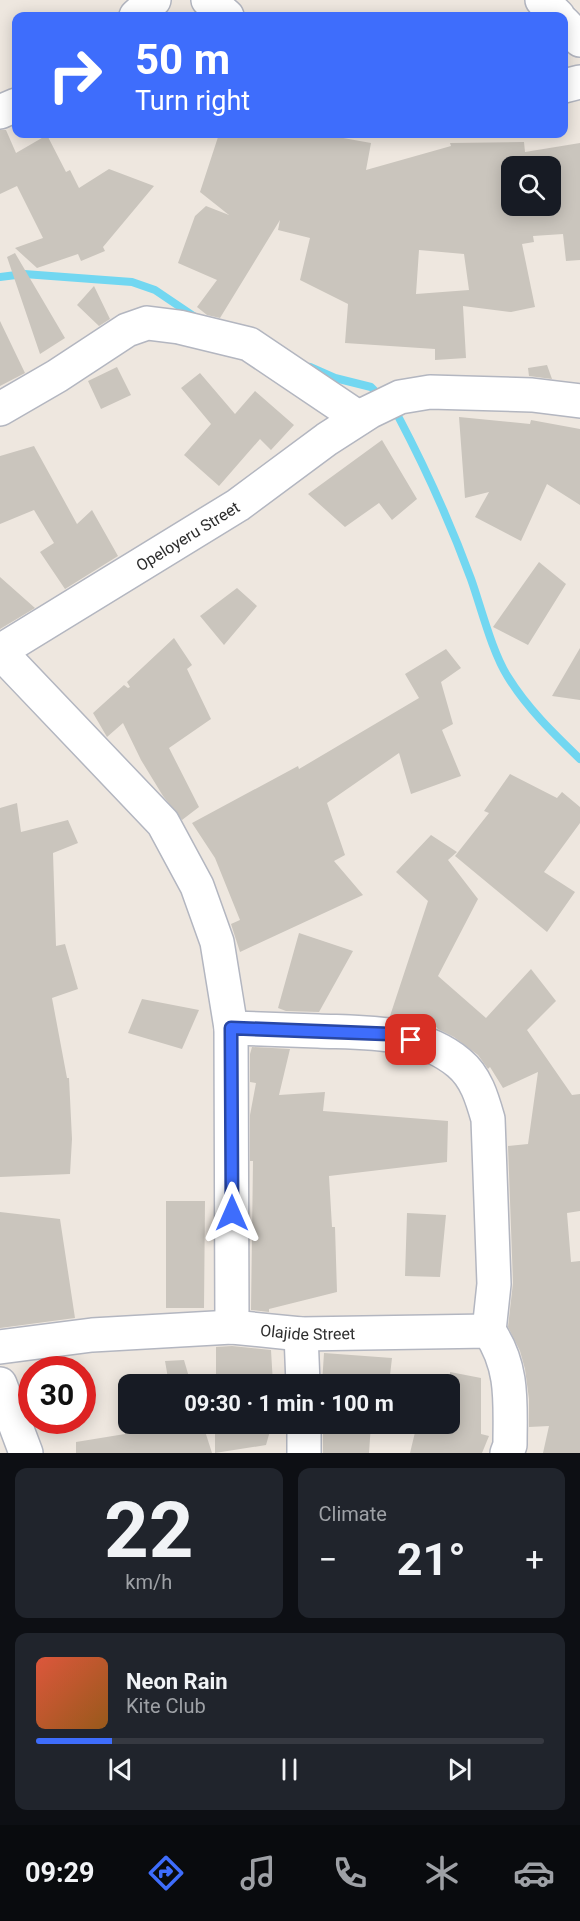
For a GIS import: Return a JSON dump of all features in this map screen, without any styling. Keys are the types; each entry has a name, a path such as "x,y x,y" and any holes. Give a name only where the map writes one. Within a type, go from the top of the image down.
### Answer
{"street":[{"path":"140,12 153,0"},
{"path":"208,0 222,12"},
{"path":"542,0 554,12"},
{"path":"568,27 580,40"},
{"path":"0,409 57,376 128,330 147,323 179,327 249,344 364,415"},
{"name":"Opeloyeru Street","path":"0,651 238,504 364,415 400,397 441,393 532,395 580,401"},
{"path":"0,651 163,823 197,886 217,942 231,1028 232,1327"},
{"path":"231,1028 389,1034 432,1047 459,1062 472,1077 482,1096 488,1119 494,1284 489,1331 500,1347 509,1377 510,1445 507,1453"},
{"name":"Olajide Street","path":"0,1347 92,1335 232,1327 301,1334 489,1331"},
{"path":"301,1334 303,1374"},
{"path":"0,1384 26,1453"},
{"path":"304,1434 304,1453"}],"building":[{"path":"0,130 6,130 16,153 42,138 49,138 66,172 70,170 79,188 109,169 154,186 103,247 105,251 81,261 78,254 37,268 15,248 43,238 17,186 0,194"},
{"path":"218,138 343,138 371,143 366,170 451,146 450,143 524,142 525,152 580,143 580,260 566,261 563,234 533,236 534,242 522,244 535,307 511,312 463,306 466,358 435,360 435,349 345,343 348,304 300,280 310,238 278,230 280,220 220,318 207,315 197,307 217,280 178,263 195,216 206,206 229,215 200,192","holes":["419,250 464,254 469,290 416,294"]},
{"path":"15,253 65,338 40,354 7,257"},
{"path":"94,286 110,319 99,326 77,305"},
{"path":"0,321 25,373 0,386"},
{"path":"547,365 552,379 529,376 528,368"},
{"path":"117,367 131,395 101,409 88,381"},
{"path":"200,373 235,414 255,391 294,425 271,450 260,439 219,486 184,455 211,424 181,388"},
{"path":"459,417 530,424 531,420 580,429 580,505 547,484 521,541 475,517 489,492 465,498"},
{"path":"382,440 417,499 392,520 379,503 345,527 308,494"},
{"path":"34,446 77,524 92,510 118,556 65,589 40,552 54,543 34,510 0,524 0,456"},
{"path":"539,562 566,584 528,645 493,627"},
{"path":"0,577 35,608 0,629"},
{"path":"237,588 257,606 224,645 200,616"},
{"path":"174,638 192,665 187,669 211,719 169,748 199,807 182,820 163,796 141,760 123,723 107,737 93,713 124,685 130,687 127,682"},
{"path":"580,648 580,700 552,696"},
{"path":"446,649 461,668 441,682 453,724 442,730 461,776 411,794 399,753 327,803 345,855 334,861 363,895 240,952 231,924 240,920 215,858 192,823 298,766 299,769 419,698 405,674"},
{"path":"510,774 557,798 562,792 580,807 580,823 544,872 575,892 547,932 455,856 489,813 484,811"},
{"path":"17,803 21,832 68,820 78,843 53,853 56,946 65,944 78,989 52,998 67,1078 69,1078 72,1139 70,1174 0,1177 0,808"},
{"path":"431,835 457,852 448,860 478,899 438,976 486,1018 531,969 556,1001 527,1030 572,1095 580,1094 580,1211 567,1213 571,1262 580,1261 580,1453 543,1453 549,1426 529,1427 529,1399 525,1369 520,1351 508,1327 513,1283 508,1146 528,1144 538,1072 503,1088 490,1067 488,1069 478,1055 454,1037 438,1029 427,1016 426,1024 390,1016 428,901 396,872"},
{"path":"299,933 353,951 319,1012 286,1011 278,1008"},
{"path":"142,999 199,1010 182,1049 128,1033"},
{"path":"252,1047 290,1049 279,1095 325,1092 323,1111 448,1121 447,1162 329,1176 332,1227 335,1227 337,1292 269,1309 269,1312 251,1310 253,1161 250,1161 250,1115 256,1083 250,1082"},
{"path":"166,1201 205,1201 204,1308 166,1308"},
{"path":"0,1212 60,1219 75,1318 0,1328"},
{"path":"407,1213 446,1215 440,1277 405,1276"},
{"path":"232,1346 271,1350 272,1374 216,1374 216,1347"},
{"path":"324,1353 392,1358 390,1374 323,1374"},
{"path":"184,1360 188,1374 167,1374 165,1361"},
{"path":"450,1372 481,1378 481,1434 489,1436 482,1453 410,1453 415,1434 460,1434 460,1374 450,1374"},
{"path":"125,1434 206,1434 212,1453 76,1453 76,1442"},
{"path":"215,1434 269,1434 266,1445 215,1453"},
{"path":"323,1434 370,1434 369,1453 323,1453"}],"waterway":[{"path":"0,277 24,274 132,282 155,290 195,317"},
{"path":"310,367 335,378 371,387 381,397"},
{"path":"393,410 446,516 502,667 532,710 580,759"}],"route":[{"path":"232,1213 231,1028 389,1034 411,1040"}]}
